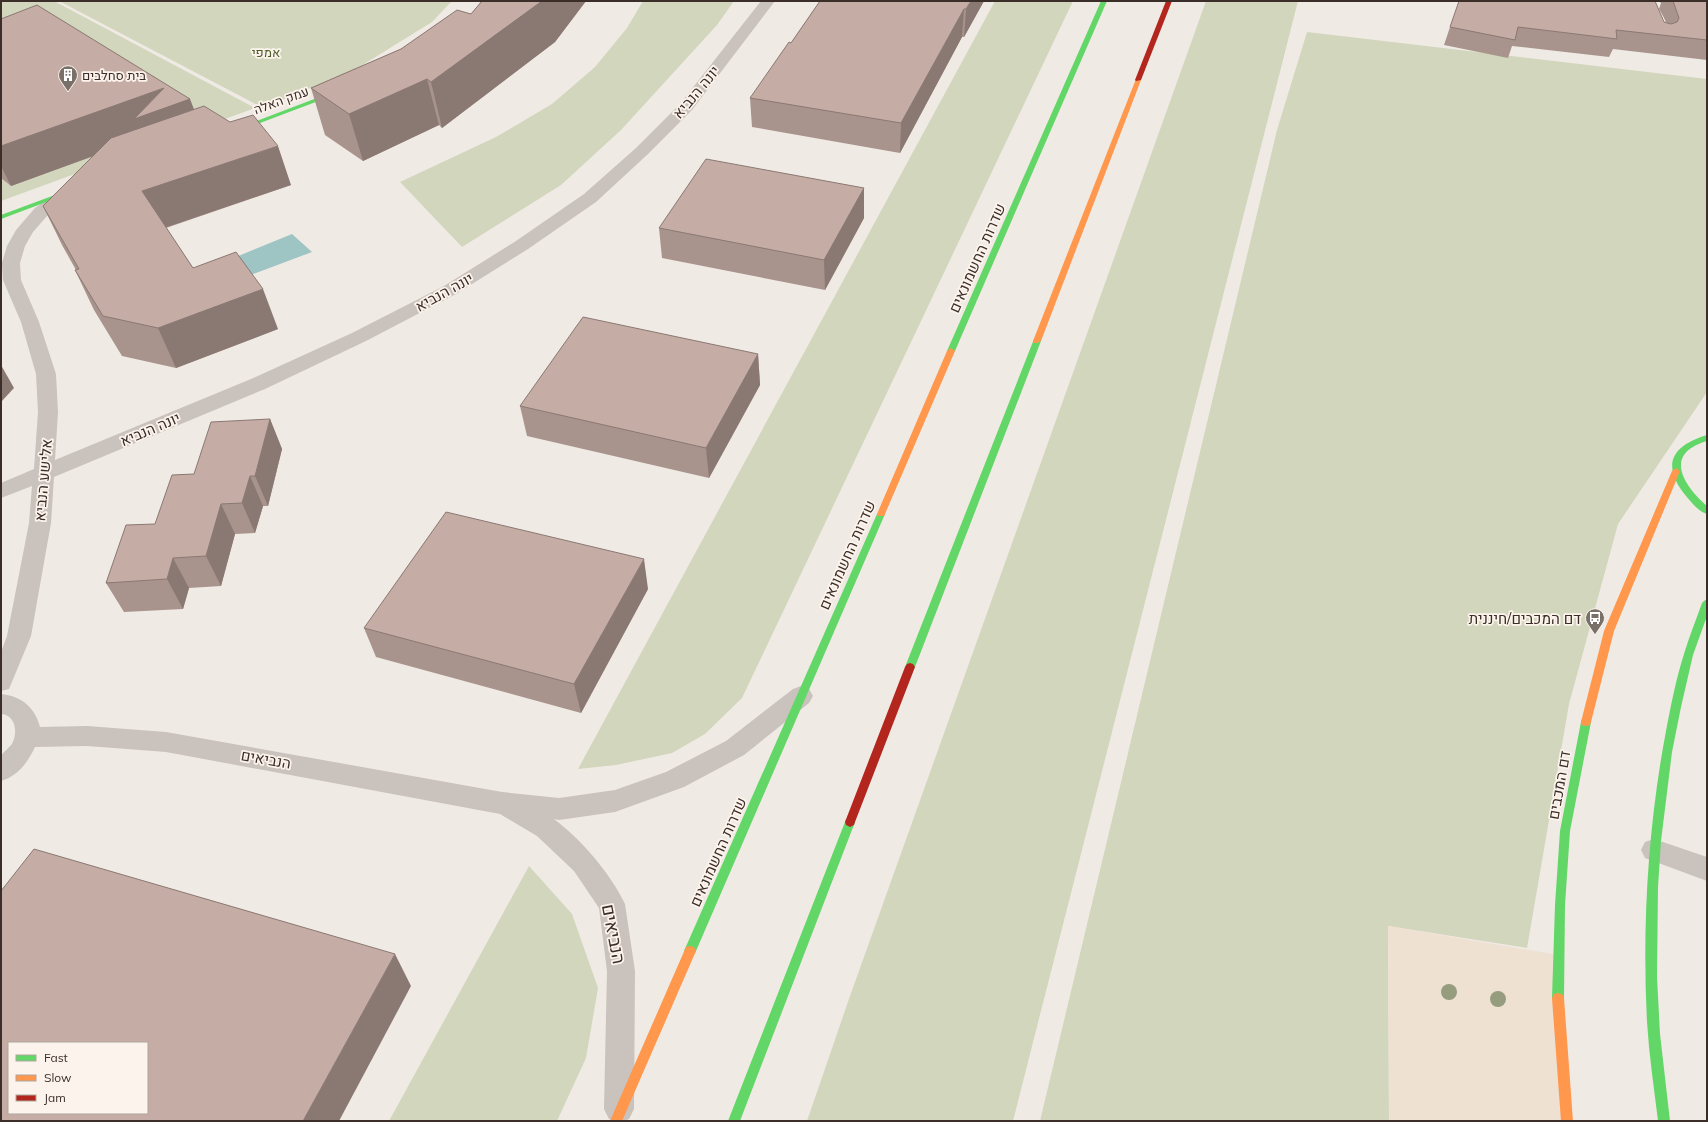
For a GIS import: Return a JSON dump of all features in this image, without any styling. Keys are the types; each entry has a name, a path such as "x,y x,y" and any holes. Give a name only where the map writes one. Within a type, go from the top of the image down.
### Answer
{"main road":[{"name":"שדרות החשמונאים","path":"617,1118 1104,1"},
{"path":"734,1121 1168,1"},
{"name":"עמק האלה","path":"224,135 352,87"},
{"path":"1,217 82,187"},
{"name":"דם המכבים","path":"1567,1121 1558,998 1560,905 1565,831 1579,752 1594,685 1609,630 1676,471 1675,464 1680,452 1691,443 1707,438"},
{"path":"1676,471 1686,494 1707,511"},
{"path":"1664,1121 1653,1023 1651,933 1653,860 1663,782 1674,714 1686,661 1707,603"}],"street":[{"name":"יונה הנביא","path":"1,491 258,384 359,337 450,290 522,245 590,198 642,151 686,107 768,1"},
{"name":"אלישע הנביא","path":"1,682 19,636 40,523 48,412 46,374 30,322 6,276 16,246 25,230 41,212 82,187"},
{"name":"הנביאים","path":"27,737 87,736 166,742 502,803 559,809 615,801 675,780 735,748 801,696"},
{"path":"1,704 17,709 24,716 28,726 27,737 20,752 8,766 1,771"},
{"name":"הנביאים","path":"502,803 546,828 583,863 612,904 621,971 617,1118"},
{"path":"1654,850 1707,869"}],"green space":[{"path":"1,1 54,1 255,108 1,201"},
{"name":"אמפי","path":"59,1 452,1 432,22 356,69 263,108"},
{"path":"643,1 734,1 717,25 621,130 561,185 462,247 400,182 496,137 552,104 595,67 627,28"},
{"path":"995,1 1073,1 742,698 705,734 672,753 616,765 578,769"},
{"path":"1206,1 1298,1 1013,1121 807,1121 850,996"},
{"path":"1307,32 1707,79 1707,392 1618,524 1569,704 1527,948 1388,926 1389,1121 1040,1121 1277,130"},
{"path":"529,866 572,914 598,988 586,1058 557,1121 389,1121"}],"shaded area":[{"path":"1388,926 1559,955 1569,1121 1389,1121"}],"water":[{"path":"292,234 312,252 224,285 209,268"}],"building":[{"path":"482,1 542,1 431,82 427,79 349,114 311,88 401,49 457,10 471,14"},
{"path":"820,1 971,1 966,9 964,9 901,123 750,98"},
{"path":"1459,1 1655,1 1664,22 1671,24 1677,22 1679,18 1673,1 1707,1 1707,40 1616,30 1617,39 1518,27 1515,40 1450,27"},
{"path":"37,5 190,99 134,119 164,88 1,146 1,19"},
{"path":"204,106 230,122 253,115 278,146 142,191 193,268 236,252 263,289 158,328 103,316 75,270 79,269 43,206 111,138"},
{"path":"706,159 864,188 824,260 659,228"},
{"path":"583,317 758,354 706,448 520,406"},
{"path":"270,419 255,476 250,476 242,503 221,504 206,556 173,558 167,579 106,583 126,525 155,524 172,475 194,474 211,422"},
{"path":"446,512 644,559 574,684 364,628"},
{"path":"34,849 395,954 303,1121 1,1121 1,891"}],"traffic: fast":[{"path":"951,351 1104,1"},
{"path":"231,132 343,90"},
{"path":"1,217 79,188"},
{"path":"910,667 1037,341"},
{"path":"1707,438 1690,444 1681,452 1676,461 1676,470 1679,479 1692,497 1707,511"},
{"path":"690,951 881,514"},
{"path":"1664,1121 1654,1034 1651,977 1651,932 1656,841 1667,752 1676,707 1688,655 1707,603"},
{"path":"1558,998 1560,905 1565,831 1586,722"},
{"path":"734,1121 850,822"}],"traffic: slow":[{"path":"1037,341 1138,80"},
{"path":"881,514 951,351"},
{"path":"1586,722 1609,631 1676,471"},
{"path":"616,1121 690,951"},
{"path":"1558,998 1567,1121"}],"traffic: jam":[{"path":"1138,80 1169,1"},
{"path":"850,822 910,667"}],"place":[{"name":"בית סחלבים","path":"68,92"},
{"name":"דם המכבים/חיננית","path":"1595,635"}]}
